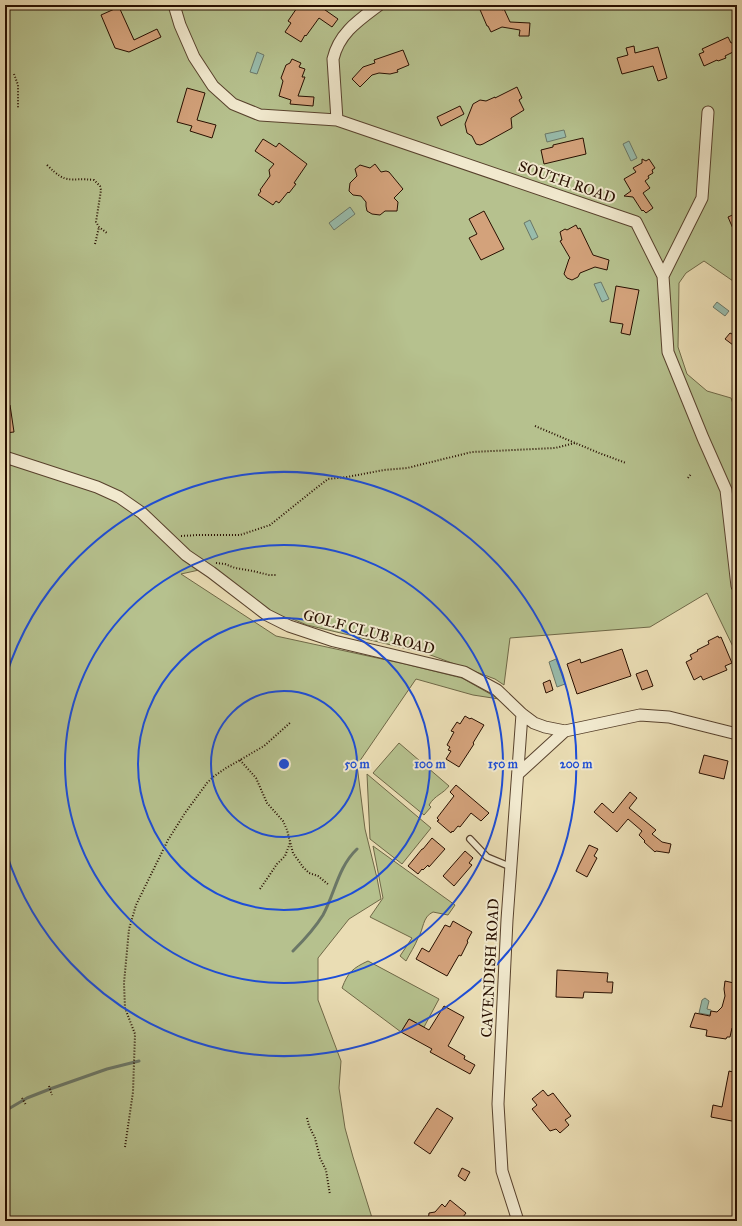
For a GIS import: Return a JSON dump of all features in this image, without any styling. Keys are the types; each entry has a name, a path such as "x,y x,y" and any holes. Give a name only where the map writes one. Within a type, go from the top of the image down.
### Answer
{"street":[{"name":"SOUTH ROAD","path":"174,5 180,25 194,57 213,86 233,104 260,115 337,120 636,222 663,276 668,352 726,490 737,586"},
{"path":"337,120 333,59 335,51 339,42 349,28 379,5"},
{"path":"663,276 702,198 708,112"},
{"name":"GOLF CLUB ROAD","path":"5,457 97,487 119,497 142,513 172,540 186,556 211,572 267,615 289,626 334,641 464,672 497,690 522,714 534,723 544,727 565,730"},
{"name":"CAVENDISH ROAD","path":"518,1221 502,1171 498,1104 511,867 522,714"},
{"path":"518,774 565,730 640,715 669,717 737,734"}],"lane":[{"path":"470,839 486,857 511,867"}],"path":[{"path":"14,74 18,85 18,108"},
{"path":"47,165 62,178 68,180 94,180 98,184 100,190 96,222 99,227 107,233"},
{"path":"95,244 99,227"},
{"path":"535,426 599,454 626,462"},
{"path":"179,537 198,535 240,536 263,529 328,479 407,468 472,452 556,448 575,443"},
{"path":"688,478 691,474"},
{"path":"195,562 225,564 240,569 269,575 277,575"},
{"path":"125,1147 133,1092 135,1052 135,1034 126,1008 124,997 126,950 130,922 136,905 168,840 185,813 207,783 213,777 264,746 291,722"},
{"path":"240,760 256,778 268,803 283,821 294,853 303,867 329,885"},
{"path":"260,889 277,864 285,856 291,842"},
{"path":"49,1086 52,1095"},
{"path":"22,1098 26,1105"},
{"path":"307,1118 326,1170 330,1195"}],"green space":[{"path":"5,5 737,5 737,276 733,281 704,261 686,273 679,283 678,347 687,374 707,391 731,398 737,415 737,655 707,593 650,627 510,638 504,685 495,679 425,653 307,625 290,618 267,615 199,570 181,574 276,636 462,678 499,699 473,695 416,679 357,765 365,829 381,899 349,919 318,958 318,1000 341,1061 339,1088 345,1128 373,1221 5,1221"},
{"path":"399,743 449,786 431,802 429,805 431,807 424,815 373,773"},
{"path":"367,774 431,828 402,864 370,839"},
{"path":"373,846 455,905 448,915 433,912 429,914 406,961 400,956 412,938 370,917 383,898"},
{"path":"368,961 439,999 424,1027 409,1019 401,1032 342,988 346,978 352,971"}],"shaded area":[{"path":"257,52 264,55 257,74 250,72"},
{"path":"564,130 566,137 547,142 545,134"},
{"path":"629,141 637,158 631,161 623,144"},
{"path":"350,207 355,214 334,230 329,223"},
{"path":"530,220 538,237 532,240 524,223"},
{"path":"601,282 609,299 602,302 594,284"},
{"path":"717,302 729,311 725,316 713,307"},
{"path":"556,659 565,684 557,687 549,662"},
{"path":"705,998 709,1001 707,1009 711,1010 710,1015 699,1013 702,1000"}],"building":[{"path":"299,5 318,5 338,19 332,27 319,18 301,42 285,32 291,23 288,21"},
{"path":"478,5 500,5 502,10 504,9 510,22 530,23 529,36 519,36 520,30 502,27 491,32"},
{"path":"119,7 134,40 157,29 161,37 129,52 115,48 101,15"},
{"path":"728,37 731,43 735,42 737,49 725,56 726,58 704,66 699,54 704,52 702,49"},
{"path":"634,46 635,53 658,47 667,78 658,81 653,66 622,74 617,58 628,55 626,48"},
{"path":"403,50 409,65 397,70 398,72 372,75 360,87 352,79 363,67 375,63 374,60"},
{"path":"292,59 301,63 299,67 305,69 302,77 305,77 298,96 314,97 313,106 290,104 291,100 279,96 283,81 281,78 286,65 290,63"},
{"path":"517,87 522,98 519,100 524,110 511,118 512,128 483,144 476,144 472,136 467,133 465,124 473,104 480,100 486,101 495,98"},
{"path":"187,88 205,93 197,120 216,125 212,138 190,131 192,126 177,122"},
{"path":"460,106 464,114 441,126 437,117"},
{"path":"583,138 586,154 544,164 541,150 553,147 553,145"},
{"path":"263,139 276,147 279,143 307,164 294,183 296,184 289,193 288,192 279,203 276,201 273,205 258,195 270,176 269,170 274,164 255,151"},
{"path":"642,159 646,161 649,159 655,168 652,170 653,173 648,176 649,178 645,181 650,188 643,193 653,208 646,213 643,210 642,211 633,197 624,196 631,191 624,179 636,172 633,168 642,163"},
{"path":"375,164 381,172 389,172 403,189 394,198 398,202 397,211 385,211 380,215 372,214 367,211 366,202 361,196 353,195 349,191 350,183 357,176 355,169 360,165 370,168"},
{"path":"484,211 504,249 481,260 469,238 477,234 469,219"},
{"path":"737,213 737,238 728,217"},
{"path":"576,225 578,229 580,228 593,255 609,260 607,270 595,267 580,273 578,277 572,280 567,278 564,274 570,258 560,241 562,240 560,232"},
{"path":"616,286 639,290 630,335 621,333 623,324 610,322"},
{"path":"737,328 737,348 725,339"},
{"path":"5,405 10,405 14,432 5,433"},
{"path":"718,636 719,638 721,637 732,663 725,666 727,670 703,680 701,676 694,680 686,662 692,659 690,655 709,644 708,641"},
{"path":"622,649 631,676 577,694 567,664 580,659 581,663"},
{"path":"647,670 653,686 642,690 636,674"},
{"path":"550,680 553,690 546,693 543,683"},
{"path":"465,716 484,725 459,767 446,759 451,751 448,750 450,747 447,745 454,732 451,731 457,722 460,724"},
{"path":"704,755 728,761 724,779 699,773"},
{"path":"456,785 489,813 481,821 471,813 460,827 458,826 451,833 437,821 439,820 437,818 454,796 450,792"},
{"path":"630,792 637,798 629,808 656,830 652,834 662,842 671,844 669,853 655,852 639,835 642,831 628,819 617,832 594,812 602,803 613,813"},
{"path":"432,838 445,849 429,867 428,865 418,874 408,866"},
{"path":"589,845 598,849 594,856 597,858 587,877 576,871"},
{"path":"465,851 473,858 469,863 472,865 454,886 443,876"},
{"path":"453,921 472,932 461,956 459,955 447,976 416,959 422,948 429,952 445,925 450,927"},
{"path":"557,970 608,973 607,982 613,982 612,993 584,992 583,998 556,997"},
{"path":"725,981 734,983 733,988 737,989 737,1017 735,1019 730,1037 727,1037 726,1039 706,1036 707,1030 690,1027 695,1013 710,1016 711,1011 717,1012 722,1007 725,996"},
{"path":"444,1006 464,1017 448,1046 465,1056 464,1059 475,1065 470,1074 430,1052 432,1049 401,1032 409,1019 429,1030"},
{"path":"729,1071 737,1073 737,1122 711,1117 713,1105 722,1107"},
{"path":"543,1090 548,1096 553,1093 571,1116 565,1120 569,1125 560,1133 556,1129 550,1131 532,1109 537,1105 532,1099"},
{"path":"437,1108 453,1118 430,1154 414,1143"},
{"path":"462,1168 470,1172 465,1181 458,1176"},
{"path":"450,1200 466,1213 460,1221 428,1221 429,1213 435,1212 442,1204 445,1207"}],"waterway":[{"path":"293,951 309,934 323,915 345,864 357,849"},
{"path":"5,1111 27,1098 50,1089 107,1069 139,1061"}]}
